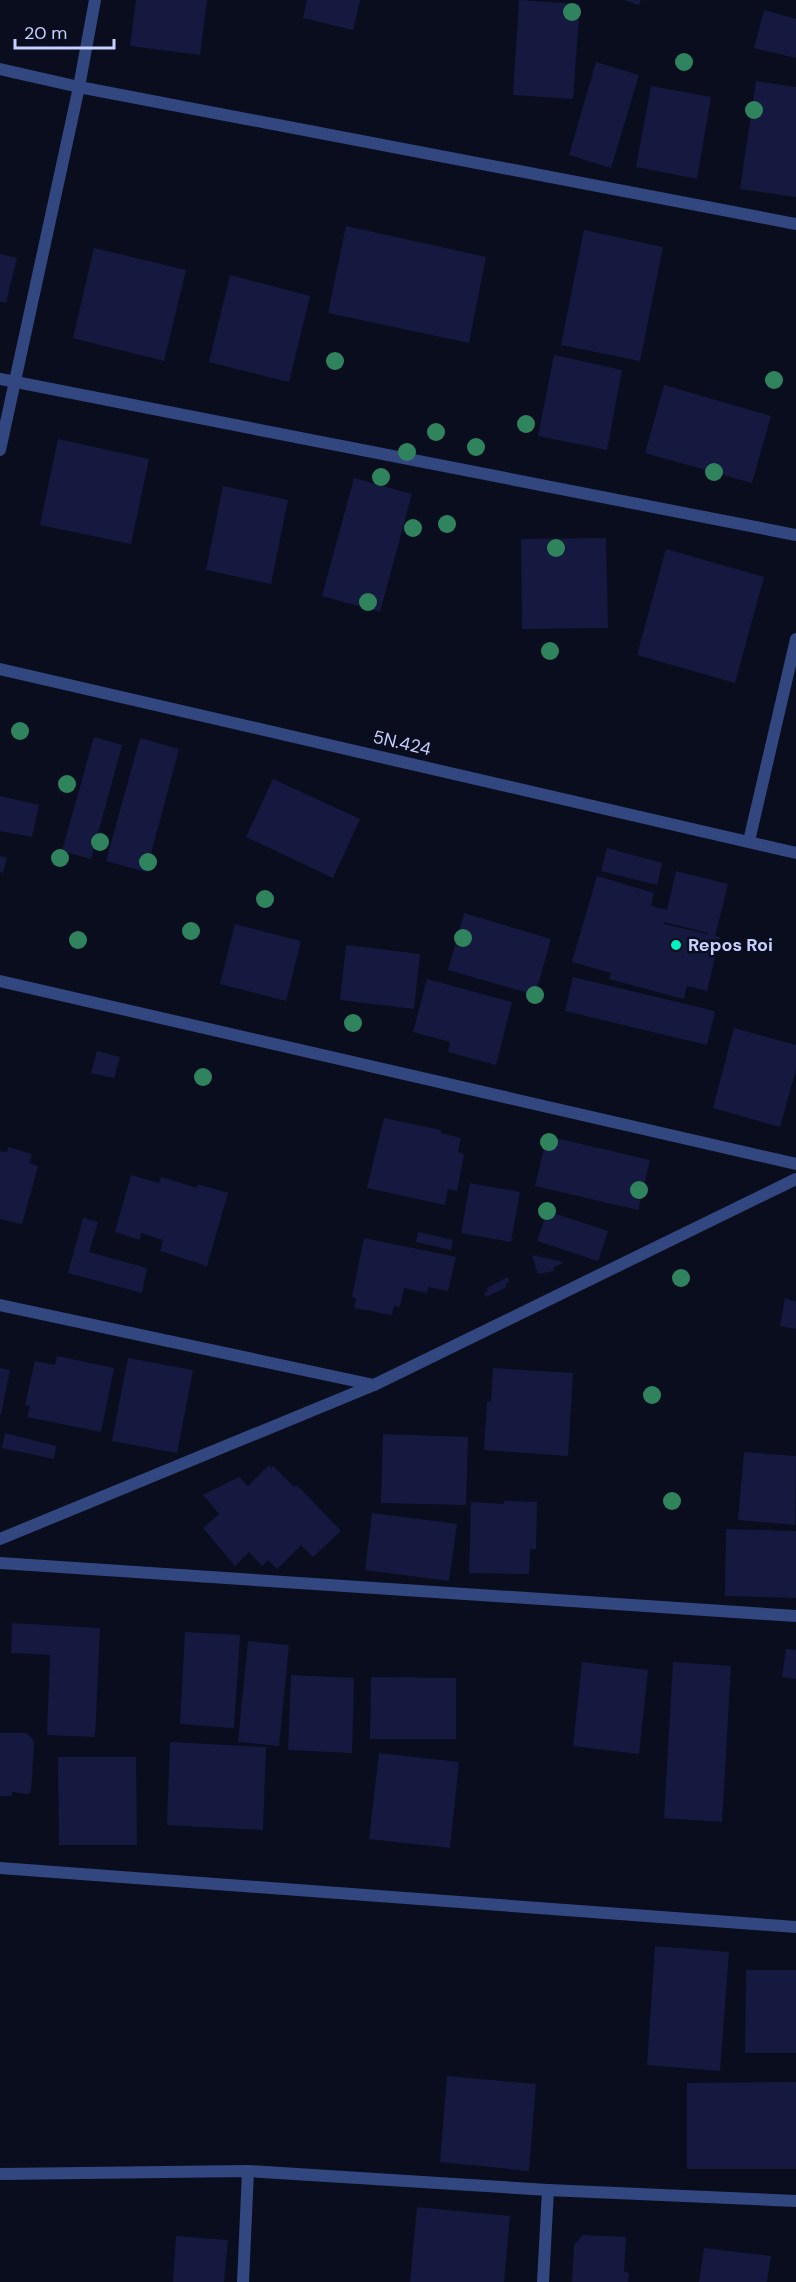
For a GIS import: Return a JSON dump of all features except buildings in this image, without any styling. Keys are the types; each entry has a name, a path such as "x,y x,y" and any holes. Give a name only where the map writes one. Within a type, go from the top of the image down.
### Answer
{"street":[{"path":"0,450 79,87 95,0"},
{"path":"0,69 79,87 796,224"},
{"path":"0,379 796,535"},
{"path":"748,841 796,639"},
{"name":"5N.424","path":"0,669 796,853"},
{"path":"0,981 796,1164"},
{"path":"0,1539 374,1385 796,1179"},
{"path":"0,1305 374,1385"},
{"path":"0,1563 796,1616"},
{"path":"0,1868 796,1927"},
{"path":"0,2174 248,2171 548,2190 796,2201"},
{"path":"243,2282 248,2171"},
{"path":"543,2282 548,2190"}],"place":[{"name":"Repos Roi","path":"676,945"}]}
